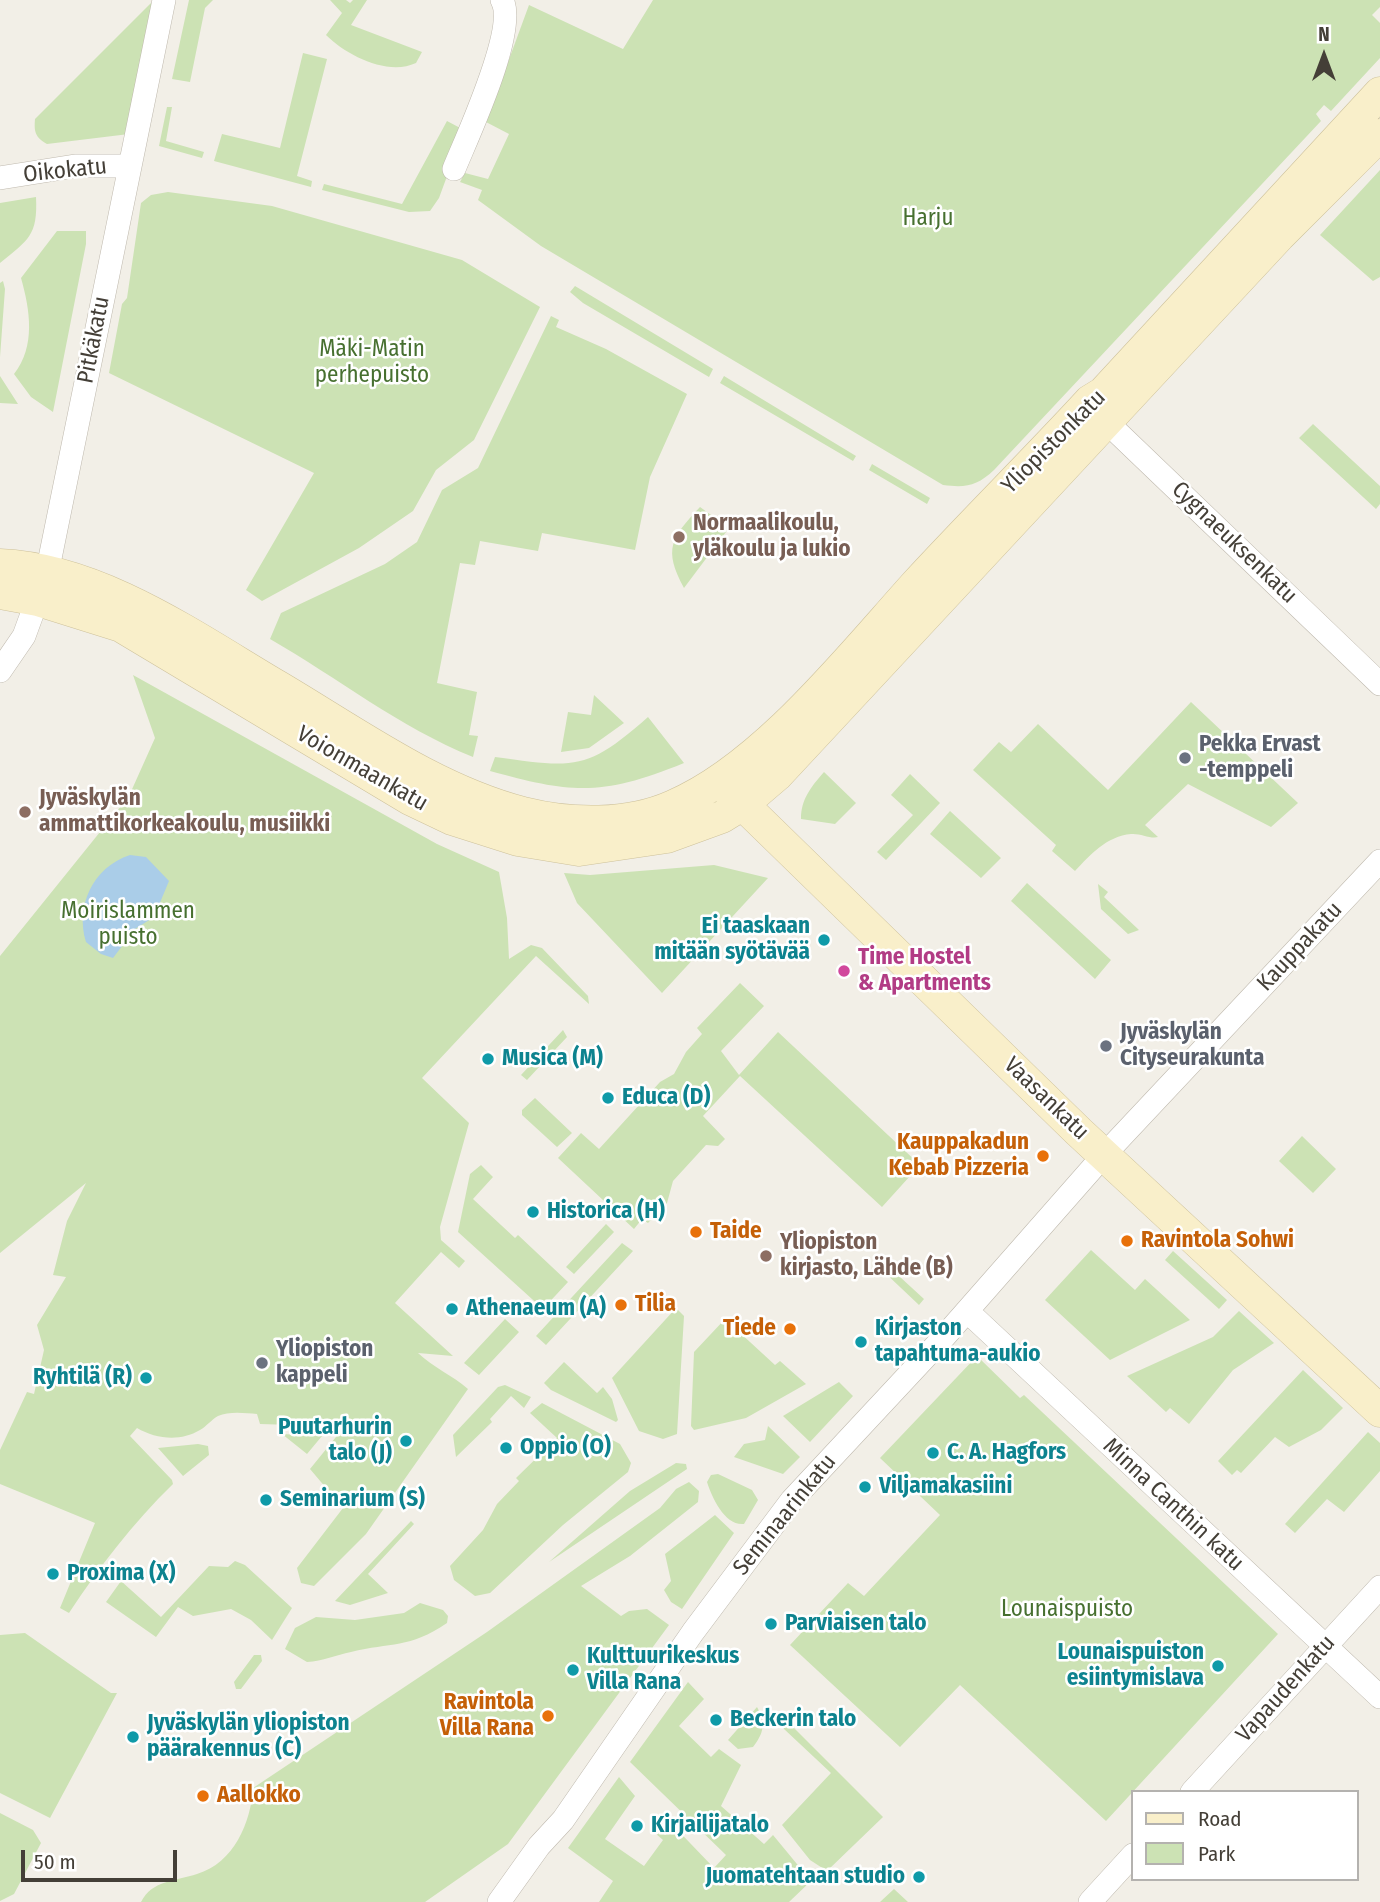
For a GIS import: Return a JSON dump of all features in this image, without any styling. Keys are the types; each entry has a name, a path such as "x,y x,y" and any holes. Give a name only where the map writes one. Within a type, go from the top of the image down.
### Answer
{"main road":[{"name":"Yliopistonkatu","path":"743,804 777,775 1094,416 1103,393 1380,93"},
{"name":"Yliopistonkatu","path":"718,780 786,726 1094,416 1380,135"},
{"name":"Voionmaankatu","path":"0,565 121,626 410,799 487,832 579,850 667,837 703,825 743,804"},
{"name":"Voionmaankatu","path":"0,593 43,586 131,600 427,775 461,792 506,807 580,821 625,819 670,808 718,780"},
{"name":"Vaasankatu","path":"718,780 1104,1155 1380,1411"}],"street":[{"name":"Pitkäkatu","path":"0,671 24,636 43,586 164,0"},
{"path":"454,169 504,37 504,4"},
{"name":"Oikokatu","path":"0,178 75,166 130,166"},
{"name":"Cygnaeuksenkatu","path":"1094,416 1380,684"},
{"name":"Kauppakatu","path":"1104,1155 1380,862"},
{"name":"Seminaarinkatu","path":"505,1900 539,1846 564,1820 692,1632 792,1500 967,1311 1104,1155"},
{"name":"Minna Canthin katu","path":"967,1311 1380,1697"},
{"name":"Vapaudenkatu","path":"1194,1790 1380,1587"},
{"path":"1090,1902 1132,1856"}],"green space":[{"path":"189,0 213,0 205,8 190,82 172,79"},
{"path":"330,0 346,0 350,3 353,0 367,0 351,25 422,52 416,63 393,67 368,62 335,43 326,35 342,13"},
{"name":"Harju","path":"653,0 1380,0 1380,7 1372,15 1380,23 1380,58 1331,111 1324,105 1316,114 1321,121 994,470 976,483 951,486 943,485 541,246 478,200 482,190 460,182 465,173 488,179 509,134 486,122 529,5 623,49"},
{"path":"152,2 129,134 47,144 40,139 36,134 35,119"},
{"path":"303,53 327,59 297,176 312,181 311,187 214,161 222,134 280,148"},
{"path":"167,107 172,107 166,141 204,152 202,158 159,146"},
{"path":"447,121 464,130 439,198 430,211 409,212 322,190 324,184 402,204"},
{"path":"1380,170 1380,277 1373,281 1320,235"},
{"name":"Mäki-Matin perhepuisto","path":"168,192 272,206 462,260 540,307 474,440 436,470 413,511 359,548 262,601 246,590 314,473 109,373 122,304 127,298 141,203 151,195"},
{"path":"36,197 33,229 24,242 0,263 0,203"},
{"path":"57,231 86,231 86,244 53,412 31,397 14,374 26,352 29,328 21,278"},
{"path":"3,281 5,289 0,357 0,283"},
{"path":"575,286 713,369 709,377 583,303 570,292"},
{"path":"551,316 559,320 556,327 606,349 687,394 650,477 635,550 542,533 538,551 480,541 475,565 460,563 437,683 477,692 469,735 478,736 473,757 394,717 270,639 281,613 385,564 417,542 442,490 478,468"},
{"path":"0,376 18,404 0,403"},
{"path":"724,376 856,456 853,461 720,383"},
{"path":"1313,424 1380,486 1380,504 1376,509 1299,438"},
{"path":"872,464 930,498 927,504 869,470"},
{"path":"700,507 729,528 684,588 674,563 673,544 682,527"},
{"name":"Moirislammen puisto","path":"133,675 437,844 499,872 507,918 509,959 531,945 542,948 588,996 589,1004 536,956 422,1078 469,1123 440,1227 441,1240 465,1261 459,1268 441,1252 395,1303 453,1356 418,1353 468,1389 366,1534 314,1586 301,1583 297,1568 343,1508 310,1469 340,1432 327,1426 260,1424 257,1414 237,1413 218,1416 200,1430 176,1438 152,1435 137,1428 130,1436 173,1484 117,1546 69,1613 60,1608 95,1523 0,1484 0,1450 27,1392 34,1394 44,1350 37,1325 66,1277 53,1275 67,1221 86,1183 0,1253 0,956 129,796 155,738"},
{"path":"594,695 624,723 589,748 561,752 568,712 591,715"},
{"path":"1191,702 1298,803 1271,827 1188,784 1145,825 1158,837 1131,834 1114,838 1100,847 1075,871 1052,851 1056,845 973,770 999,742 1011,752 1038,724 1108,790"},
{"path":"648,717 684,763 631,781 588,788 544,784 490,771 495,757 562,763 594,756 610,748"},
{"path":"824,772 856,803 835,824 801,819 805,799"},
{"path":"910,774 940,803 886,860 877,852 913,815 891,795"},
{"path":"950,811 1001,858 981,878 930,834"},
{"path":"714,865 768,878 662,993 577,903 564,873 590,875"},
{"path":"1027,883 1111,960 1095,979 1011,901"},
{"path":"1098,884 1108,892 1104,897 1139,930 1128,934 1101,909"},
{"path":"740,983 764,1006 721,1051 739,1075 778,1032 920,1165 882,1207 740,1076 703,1116 725,1139 718,1146 706,1145 673,1181 667,1203 648,1223 642,1219 634,1229 558,1158 581,1133 599,1149 660,1082 674,1074 686,1052 702,1034 697,1028"},
{"path":"563,1030 567,1037 527,1080 521,1075"},
{"path":"535,1098 572,1133 557,1147 522,1115 522,1110"},
{"path":"1302,1136 1336,1169 1313,1193 1279,1161"},
{"path":"481,1165 493,1177 473,1199 515,1238 518,1235 568,1282 543,1309 458,1232 470,1174"},
{"path":"606,1224 614,1232 574,1274 566,1267"},
{"path":"622,1243 633,1251 546,1345 536,1336"},
{"path":"1091,1250 1135,1290 1145,1279 1190,1320 1110,1360 1045,1300"},
{"path":"1173,1251 1227,1300 1219,1309 1165,1260"},
{"path":"887,1265 924,1299 919,1305 882,1270"},
{"path":"676,1308 684,1316 677,1434 663,1439 639,1431 612,1378"},
{"path":"1239,1311 1274,1343 1233,1370 1189,1424 1170,1408 1166,1412 1127,1376 1213,1337"},
{"path":"505,1319 519,1332 479,1375 464,1363"},
{"path":"725,1319 775,1365 780,1361 806,1384 746,1418 694,1430 691,1426 694,1352"},
{"name":"Lounaispuisto","path":"977,1356 1020,1398 1024,1395 1278,1634 1106,1821 960,1685 900,1747 790,1645 848,1583 864,1596 940,1515 880,1458"},
{"path":"564,1362 597,1393 603,1387 612,1399 618,1420 616,1422 551,1390 544,1383"},
{"path":"1303,1370 1343,1408 1321,1430 1289,1447 1275,1437 1241,1473 1237,1470 1232,1475 1218,1461"},
{"path":"839,1382 853,1396 810,1442 783,1416"},
{"path":"505,1385 531,1397 524,1408 511,1396 490,1419 492,1422 456,1457 453,1435 498,1387"},
{"path":"542,1403 620,1444 631,1463 628,1472 563,1525 490,1593 475,1596 454,1580 450,1566 483,1530 497,1504 519,1481 516,1478 557,1438 530,1413"},
{"path":"768,1426 800,1457 783,1474 734,1457 744,1444 765,1440"},
{"path":"1368,1432 1380,1443 1380,1471 1344,1512 1327,1499 1295,1533 1285,1524"},
{"path":"282,1434 322,1436 307,1454"},
{"path":"198,1444 208,1446 209,1455 183,1476 158,1448"},
{"path":"676,1463 686,1464 687,1469 549,1562 630,1491"},
{"path":"718,1474 752,1490 758,1500 744,1524 731,1521 725,1516 712,1496 707,1482 711,1475"},
{"path":"689,1482 699,1491 698,1502 630,1556 581,1586 621,1616 629,1611 647,1609 669,1625 508,1844 425,1902 141,1902 151,1889 158,1885 197,1874 221,1861 238,1840 244,1827 253,1788 487,1632 660,1508 676,1489"},
{"path":"715,1515 734,1533 682,1609 671,1602 664,1590 671,1581 665,1554"},
{"path":"411,1521 414,1524 368,1574 388,1593 350,1605 335,1601"},
{"path":"235,1561 245,1565 292,1608 272,1640 251,1620 231,1609 193,1616 178,1607 156,1637 106,1602 121,1581 161,1617 209,1566 228,1567"},
{"path":"420,1603 443,1610 448,1616 447,1623 422,1637 400,1644 307,1662 285,1649 295,1628 316,1617 355,1620 404,1613"},
{"path":"25,1633 111,1693 117,1693 50,1818 0,1793 0,1635"},
{"path":"254,1655 261,1655 262,1661 241,1689 236,1689 234,1682"},
{"path":"688,1682 704,1699 679,1726 711,1757 719,1749 741,1765 721,1806 764,1844 773,1835 811,1881 789,1902 599,1902 613,1881 568,1848 619,1777 635,1796 605,1839 644,1866 663,1840 655,1833 666,1818 714,1868 726,1855 630,1762"},
{"path":"757,1707 763,1723 760,1737 753,1747 738,1749 728,1740"},
{"path":"778,1712 883,1817 827,1871 810,1860 782,1825 831,1773 784,1729"},
{"path":"0,1813 33,1830 41,1843 14,1894 0,1901"},
{"path":"894,1889 908,1902 880,1902"}],"water":[{"path":"130,855 146,857 169,881 154,917 135,929 113,958 101,954 86,942 83,928 85,902 97,878 117,861"}],"place":[{"name":"Normaalikoulu, yläkoulu ja lukio","path":"679,537"},
{"name":"Pekka Ervast -temppeli","path":"1185,758"},
{"name":"Jyväskylän ammattikorkeakoulu, musiikki","path":"25,812"},
{"name":"Ei taaskaan mitään syötävää","path":"824,940"},
{"name":"Time Hostel & Apartments","path":"844,971"},
{"name":"Jyväskylän Cityseurakunta","path":"1106,1046"},
{"name":"Musica (M)","path":"488,1059"},
{"name":"Educa (D)","path":"608,1098"},
{"name":"Kauppakadun Kebab Pizzeria","path":"1043,1156"},
{"name":"Historica (H)","path":"533,1212"},
{"name":"Taide","path":"696,1232"},
{"name":"Ravintola Sohwi","path":"1127,1241"},
{"name":"Yliopiston kirjasto, Lähde (B)","path":"766,1256"},
{"name":"Tilia","path":"621,1305"},
{"name":"Athenaeum (A)","path":"452,1309"},
{"name":"Tiede","path":"790,1329"},
{"name":"Kirjaston tapahtuma-aukio","path":"861,1342"},
{"name":"Yliopiston kappeli","path":"262,1363"},
{"name":"Ryhtilä (R)","path":"146,1378"},
{"name":"Puutarhurin talo (J)","path":"406,1441"},
{"name":"Oppio (O)","path":"506,1448"},
{"name":"C. A. Hagfors","path":"933,1453"},
{"name":"Viljamakasiini","path":"865,1487"},
{"name":"Seminarium (S)","path":"266,1500"},
{"name":"Proxima (X)","path":"53,1574"},
{"name":"Parviaisen talo","path":"771,1624"},
{"name":"Lounaispuiston esiintymislava","path":"1218,1666"},
{"name":"Kulttuurikeskus Villa Rana","path":"573,1670"},
{"name":"Ravintola Villa Rana","path":"548,1716"},
{"name":"Beckerin talo","path":"716,1720"},
{"name":"Jyväskylän yliopiston päärakennus (C)","path":"133,1737"},
{"name":"Aallokko","path":"203,1796"},
{"name":"Kirjailijatalo","path":"637,1826"},
{"name":"Juomatehtaan studio","path":"919,1877"}]}
